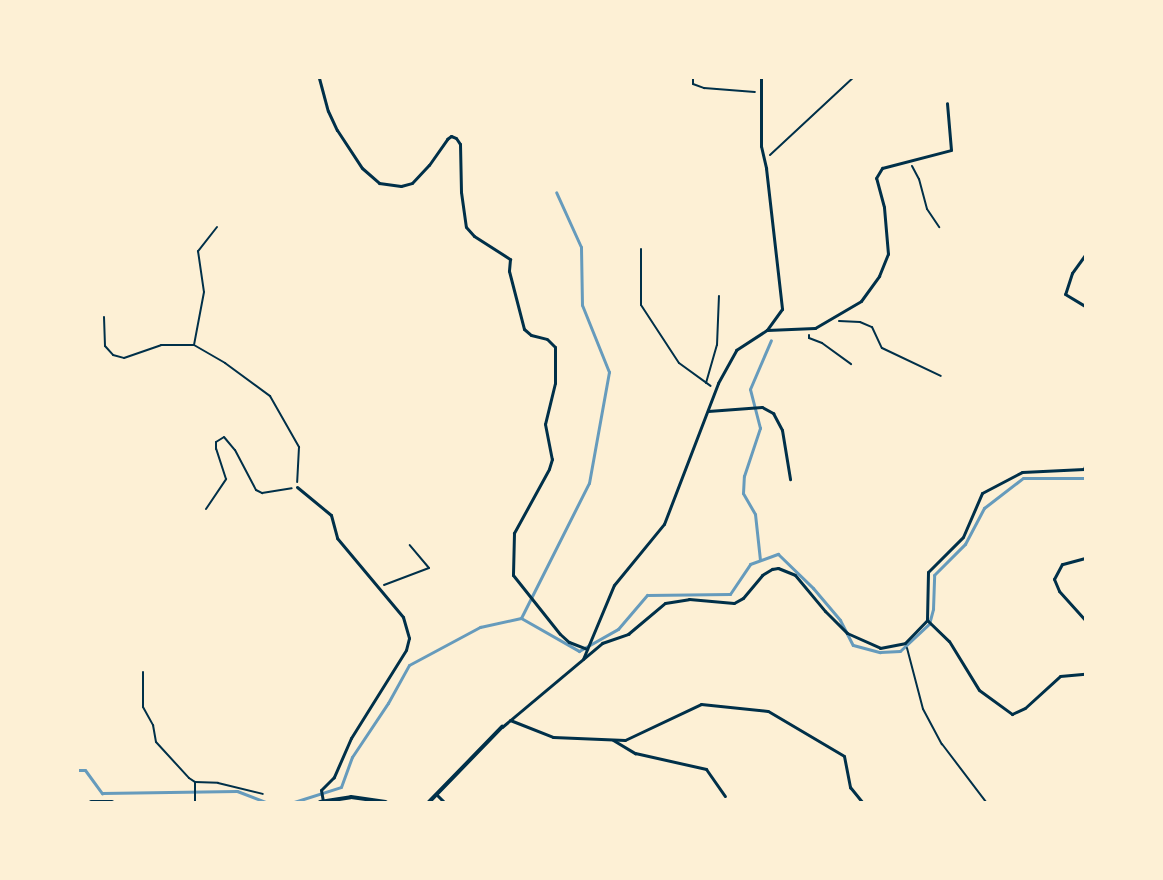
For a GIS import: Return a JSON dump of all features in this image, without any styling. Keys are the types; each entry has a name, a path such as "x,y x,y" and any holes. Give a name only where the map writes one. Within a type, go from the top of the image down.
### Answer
{"street":[{"path":"429,802 502,727"},
{"path":"321,802 339,801 351,797 386,802"},
{"path":"91,802 112,802"}],"lane":[{"path":"319,78 328,111 337,130 362,168 379,183 401,186 412,183 447,139 451,136 456,138 460,144 461,192 466,228 485,244 510,259 509,271 524,328 530,335 547,339 555,347 555,383 545,424 552,459 549,469 514,533 513,575 560,634 569,642 587,649"},
{"path":"582,660 614,585 664,524 716,387 736,350 767,330 782,309 764,159 761,146 761,78"},
{"path":"767,330 815,328 861,301 879,276 888,254 884,207 876,178 882,168 951,150 947,103"},
{"path":"1085,137 1085,142"},
{"path":"1085,255 1072,273 1066,294 1085,306"},
{"path":"708,411 762,407 773,413 782,430 790,479"},
{"path":"502,727 602,643 628,634 665,604 689,599 734,603 743,598 762,575 778,568 795,575 824,611 847,633 880,648 906,643 927,620 928,572 963,537 982,493 1022,472 1084,469 1085,466"},
{"path":"297,487 331,515 337,538 403,617 409,638 406,650 351,738 334,777 321,790 321,802"},
{"path":"1085,558 1062,564 1054,579 1059,591 1085,620"},
{"path":"927,620 949,641 979,690 1012,714 1024,708 1060,676 1085,674"},
{"path":"510,720 553,737 625,740 701,704 768,711 844,756 850,787 862,802"},
{"path":"612,740 635,754 706,769 725,796"},
{"path":"437,795 444,802"}],"path":[{"path":"693,78 693,84 704,88 760,93"},
{"path":"764,159 853,78"},
{"path":"909,161 919,178 927,209 939,227"},
{"path":"194,345 204,292 198,251 217,227"},
{"path":"641,249 641,305 679,363 706,383 716,387"},
{"path":"706,383 717,344 719,296"},
{"path":"104,317 105,346 113,355 124,358 161,345 194,345 225,364 270,396 299,447 297,487 262,493 256,490 235,450 224,437 216,442 216,448 226,479 206,508"},
{"path":"826,321 860,322 866,324 872,327 882,348 941,376"},
{"path":"807,328 809,338 822,343 851,364"},
{"path":"378,587 428,568 410,545"},
{"path":"906,643 923,710 942,744 986,802"},
{"path":"142,672 143,707 153,725 156,742 194,782 195,802"},
{"path":"194,782 218,783 263,794"}],"waterway":[{"path":"521,618 589,483 609,372 582,305 581,247 556,192"},
{"path":"760,560 755,514 743,493 744,476 760,428 750,389 771,340"},
{"path":"294,802 341,787 352,757 388,703 409,665 480,627 521,618 579,651 618,629 647,595 730,594 750,564 778,554 813,588 840,620 853,645 880,652 900,651 929,624 933,609 934,575 965,544 984,508 1023,478 1085,478"},
{"path":"78,770 85,770 102,793 237,791 266,802"}]}
